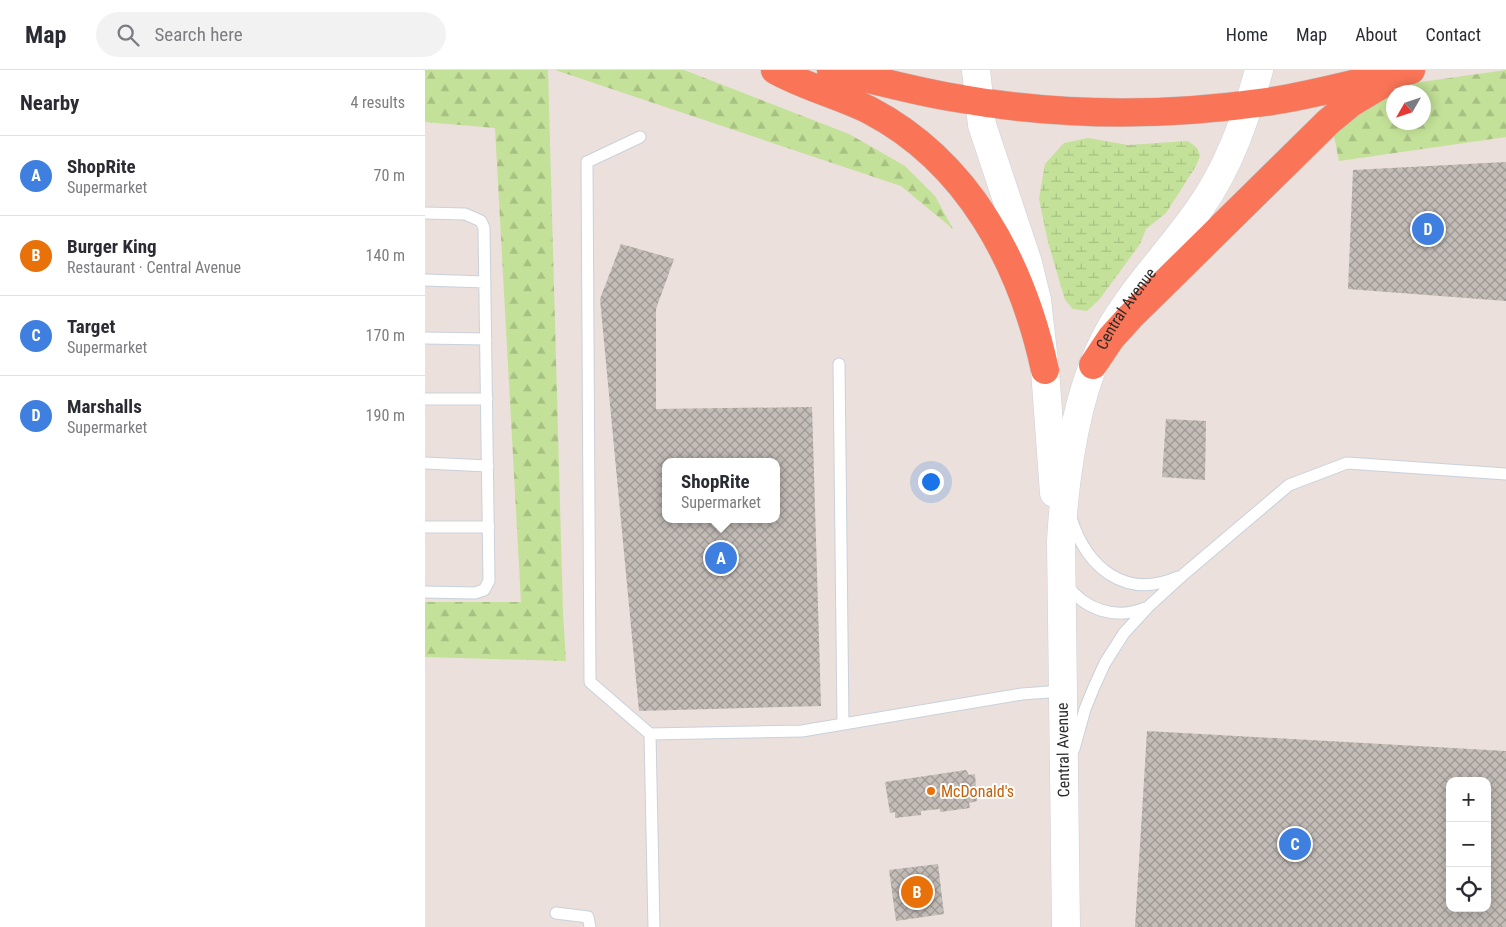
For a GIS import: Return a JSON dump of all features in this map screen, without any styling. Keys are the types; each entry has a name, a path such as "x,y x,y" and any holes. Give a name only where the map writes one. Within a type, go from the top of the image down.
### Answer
{"highway":[{"path":"775,70 792,80 853,103 887,120 918,141 952,175 986,219 1014,270 1029,309 1045,370"},
{"path":"831,70 949,97 1030,108 1103,112 1210,109 1249,104 1284,99 1411,70"},
{"path":"1093,365 1111,338 1130,317 1328,122 1351,103 1375,88 1416,70"}],"main road":[{"name":"Central Avenue","path":"976,70 978,101 987,144 1031,272 1037,300 1045,370 1061,572"},
{"name":"Central Avenue","path":"1066,927 1061,572 1065,493 1078,417 1093,365 1107,334 1128,302 1191,222 1212,191 1241,131 1259,70"}],"lane":[{"path":"640,137 587,162 590,682 650,734 802,730 1022,694 1062,691"},
{"path":"425,213 465,214 481,221 484,228 489,527 489,581 484,590 475,593 425,592"},
{"path":"425,280 485,282"},
{"path":"425,338 486,339"},
{"path":"839,364 843,724"},
{"path":"425,399 487,399"},
{"path":"425,463 487,466"},
{"path":"1064,802 1076,740 1085,709 1105,663 1124,633 1149,606 1184,574 1289,485 1347,463 1506,474"},
{"path":"1065,493 1079,539 1093,560 1103,570 1127,583 1139,585 1161,583 1184,574"},
{"path":"425,527 489,527"},
{"path":"1061,572 1073,594 1093,608 1105,612 1120,613 1131,612 1149,606"},
{"path":"650,734 655,927"},
{"path":"557,913 588,917 590,927"}],"green space":[{"path":"425,70 548,70 563,613 566,661 425,657 425,602 521,602 495,128 425,122"},
{"path":"555,70 684,70 849,134 905,166 935,196 953,229 901,186"},
{"path":"1506,70 1506,137 1339,161 1333,131 1386,97 1386,130 1431,130 1431,85 1405,85"},
{"path":"1088,138 1128,145 1188,141 1197,148 1200,156 1196,166 1166,213 1146,229 1140,244 1099,300 1087,311 1073,309 1065,300 1048,242 1039,199 1045,164 1064,143"}],"building":[{"path":"1506,162 1506,301 1348,289 1353,170"},
{"path":"621,244 674,259 656,309 656,409 812,407 821,706 639,711 600,299"},
{"path":"1166,419 1206,421 1205,480 1162,477"},
{"path":"1147,731 1506,751 1506,927 1135,927"},
{"name":"McDonald's","path":"966,770 969,775 975,774 977,801 969,803 970,808 940,812 940,809 921,811 921,815 895,818 895,812 890,813 885,782"},
{"path":"938,864 944,914 896,921 889,870"}],"place":[{"name":"Marshalls","path":"1428,229"},
{"name":"ShopRite","path":"721,558"},
{"name":"McDonald's","path":"931,791"},
{"name":"Target","path":"1295,844"},
{"name":"Burger King","path":"917,892"}]}
